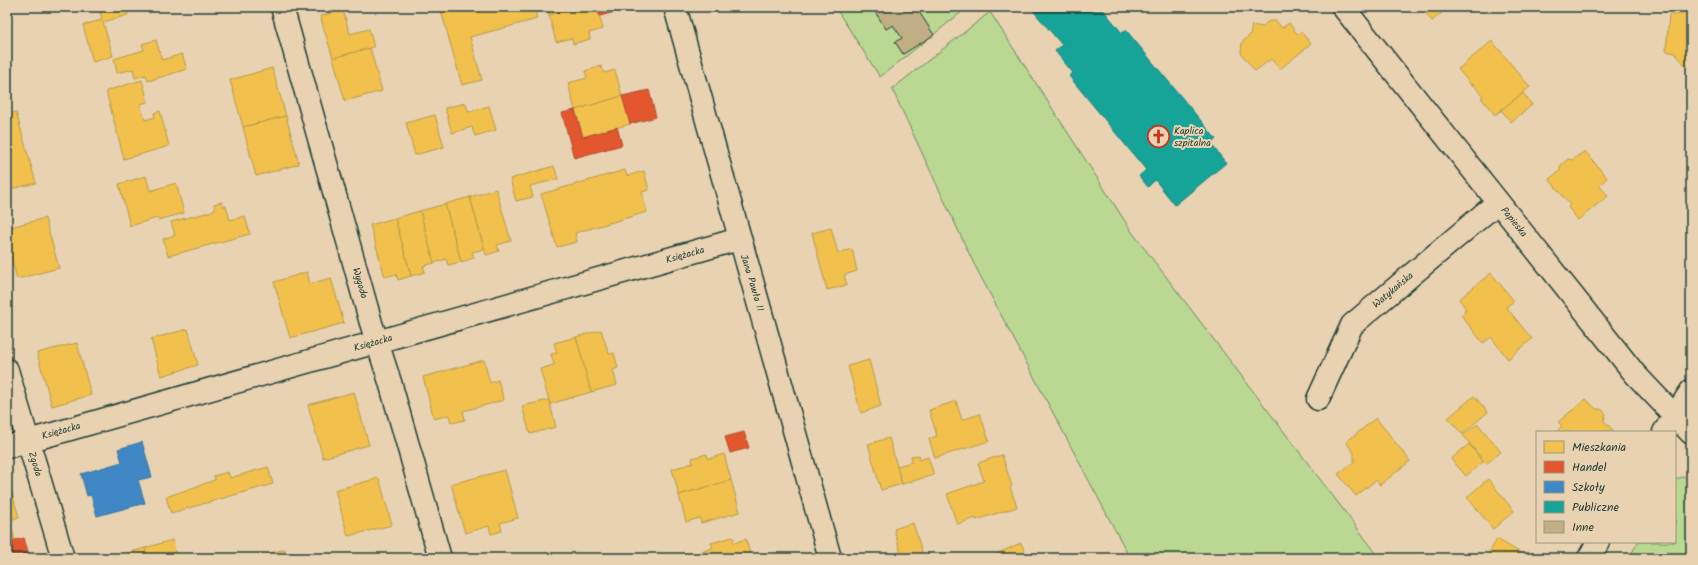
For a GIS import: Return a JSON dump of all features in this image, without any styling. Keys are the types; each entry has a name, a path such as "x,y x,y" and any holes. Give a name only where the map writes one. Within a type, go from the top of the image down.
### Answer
{"street":[{"name":"Wygoda","path":"282,7 440,558"},
{"name":"Jana Pawła II","path":"675,7 830,558"},
{"name":"Papieska","path":"1343,7 1635,374 1669,424 1691,433"},
{"name":"Watykańska","path":"1318,399 1352,325 1498,202"},
{"name":"Księżacka","path":"7,447 739,238"},
{"name":"Zgoda","path":"7,370 63,558"},
{"path":"1669,424 1691,391"},
{"path":"1589,558 1597,543"}],"green space":[{"path":"835,7 968,7 880,77"},
{"path":"990,12 1132,232 1380,558 1130,558 974,264 892,89"},
{"path":"1691,475 1691,558 1629,558 1637,543 1676,543 1676,479"}],"building: Mieszkania":[{"path":"99,7 126,7 128,15 103,22 113,56 93,62 83,25 102,20"},
{"path":"440,7 534,7 537,19 470,37 482,80 462,85"},
{"path":"547,7 578,7 549,15"},
{"path":"578,7 597,7 603,29 589,33 590,39 573,44 572,38 556,42 549,15"},
{"path":"1421,7 1449,7 1432,21"},
{"path":"1688,7 1691,9 1691,72 1675,53 1666,51 1669,15 1678,15"},
{"path":"343,10 350,34 369,29 374,47 333,58 320,16"},
{"path":"1269,21 1276,21 1282,28 1289,23 1297,34 1301,32 1311,44 1280,69 1271,59 1255,71 1241,53 1242,42 1250,35 1252,25 1262,27"},
{"path":"156,40 162,60 182,54 187,69 148,81 146,75 135,78 133,69 117,73 114,59 144,50 142,44"},
{"path":"1492,41 1530,87 1495,115 1481,98 1483,96 1473,84 1472,86 1458,69"},
{"path":"370,48 382,91 345,101 333,58"},
{"path":"601,66 604,73 615,70 622,96 575,110 568,83 587,78 585,71"},
{"path":"272,68 286,116 243,127 230,80"},
{"path":"7,77 13,100 7,101"},
{"path":"142,80 148,102 140,104 145,120 155,117 154,113 160,111 169,146 124,159 106,91"},
{"path":"1523,93 1532,105 1511,122 1501,110"},
{"path":"622,96 630,124 583,137 575,110"},
{"path":"466,103 468,112 489,106 496,130 475,136 472,127 452,133 445,108"},
{"path":"16,112 36,183 7,190 7,114"},
{"path":"435,115 444,147 415,155 406,123"},
{"path":"286,116 299,164 256,176 243,127"},
{"path":"1585,151 1607,178 1599,185 1608,196 1578,220 1568,207 1570,205 1549,179 1560,171 1560,166 1568,159 1572,160"},
{"path":"554,166 558,179 530,186 533,197 516,201 510,179"},
{"path":"625,170 627,176 644,171 649,190 642,192 647,212 575,233 577,242 557,247 541,194"},
{"path":"146,176 150,191 176,183 184,213 158,220 157,218 130,226 119,184"},
{"path":"496,189 511,241 497,245 499,251 486,255 470,197"},
{"path":"470,197 484,249 472,252 474,258 461,262 445,204"},
{"path":"222,202 223,206 226,206 230,220 245,216 250,234 168,256 163,239 175,235 171,222 210,212 215,209 214,204"},
{"path":"445,204 461,262 448,265 446,259 434,263 420,211"},
{"path":"420,211 434,263 423,266 425,272 411,276 395,218"},
{"path":"45,218 59,268 17,279 7,243 7,228"},
{"path":"395,218 411,276 398,280 396,274 385,277 370,225"},
{"path":"831,228 838,253 852,249 857,271 844,275 847,285 827,290 812,233"},
{"path":"307,272 310,284 331,278 344,323 290,338 274,282"},
{"path":"1491,273 1514,301 1506,307 1532,339 1508,359 1491,337 1483,343 1461,315 1466,309 1459,299"},
{"path":"188,329 198,365 161,376 151,339"},
{"path":"601,330 609,354 614,353 618,368 613,370 617,385 591,392 576,337"},
{"path":"576,337 591,392 550,404 540,369 554,365 551,354 557,353 554,343"},
{"path":"77,343 91,395 52,406 37,353"},
{"path":"484,360 490,383 498,380 504,400 463,411 465,420 451,423 449,415 434,419 423,377"},
{"path":"869,360 881,406 861,413 848,366"},
{"path":"354,392 369,445 323,458 308,405"},
{"path":"1474,396 1488,412 1462,434 1448,418"},
{"path":"1586,399 1596,409 1601,409 1606,414 1604,421 1614,431 1557,431 1562,426 1558,422"},
{"path":"549,400 556,427 530,434 522,406"},
{"path":"956,401 962,420 980,414 989,441 935,458 929,439 937,436 929,410"},
{"path":"1376,418 1410,461 1380,485 1376,480 1356,496 1338,474 1354,462 1354,453 1346,442"},
{"path":"1478,424 1501,452 1486,464 1463,435"},
{"path":"889,438 902,484 881,490 868,444"},
{"path":"1469,444 1483,462 1466,476 1451,459"},
{"path":"707,454 708,459 724,454 731,480 679,495 672,469 693,463 692,458"},
{"path":"919,455 920,460 928,457 934,475 902,484 897,466 912,462 911,456"},
{"path":"1002,455 1017,507 976,520 976,518 957,524 947,494 984,481 978,463"},
{"path":"268,467 273,484 171,513 166,497 215,480 214,476 228,472 230,478"},
{"path":"505,470 518,518 500,523 502,531 491,534 489,526 465,533 451,484"},
{"path":"379,478 392,525 348,536 335,490"},
{"path":"1488,479 1514,511 1493,529 1467,497"},
{"path":"731,480 740,512 701,523 700,518 686,522 679,495"},
{"path":"12,493 19,517 7,521 7,494"},
{"path":"9,520 15,540 7,542 7,521"},
{"path":"913,523 924,558 902,558 894,529"},
{"path":"733,537 734,543 746,539 751,558 701,558 699,552 713,548 711,543"},
{"path":"1497,539 1529,558 1486,558"},
{"path":"172,540 177,558 148,558 145,548"},
{"path":"1021,543 1028,558 987,558"},
{"path":"145,548 148,558 110,558"},
{"path":"285,549 287,558 254,558"},
{"path":"400,554 401,558 387,558"}],"building: Handel":[{"path":"597,7 625,7 625,9 600,16"},
{"path":"649,90 656,117 630,124 622,96"},
{"path":"575,110 583,137 617,127 622,145 574,158 562,113"},
{"path":"744,432 749,448 730,453 725,437"},
{"path":"24,538 30,558 7,558 7,542"}],"building: Szkoły":[{"path":"142,442 152,477 138,480 145,503 97,516 91,495 87,496 81,474 122,462 118,449"}],"building: Publiczne":[{"path":"1030,7 1101,7 1122,33 1126,30 1216,139 1211,144 1226,163 1175,205 1155,180 1148,187 1139,176 1146,170 1069,76 1073,73 1055,51 1062,45"}],"building: Inne":[{"path":"872,7 916,7 934,35 903,54 895,42 902,38 893,25 886,29"}],"place":[{"name":"Kaplica szpitalna","path":"1158,137"}]}
